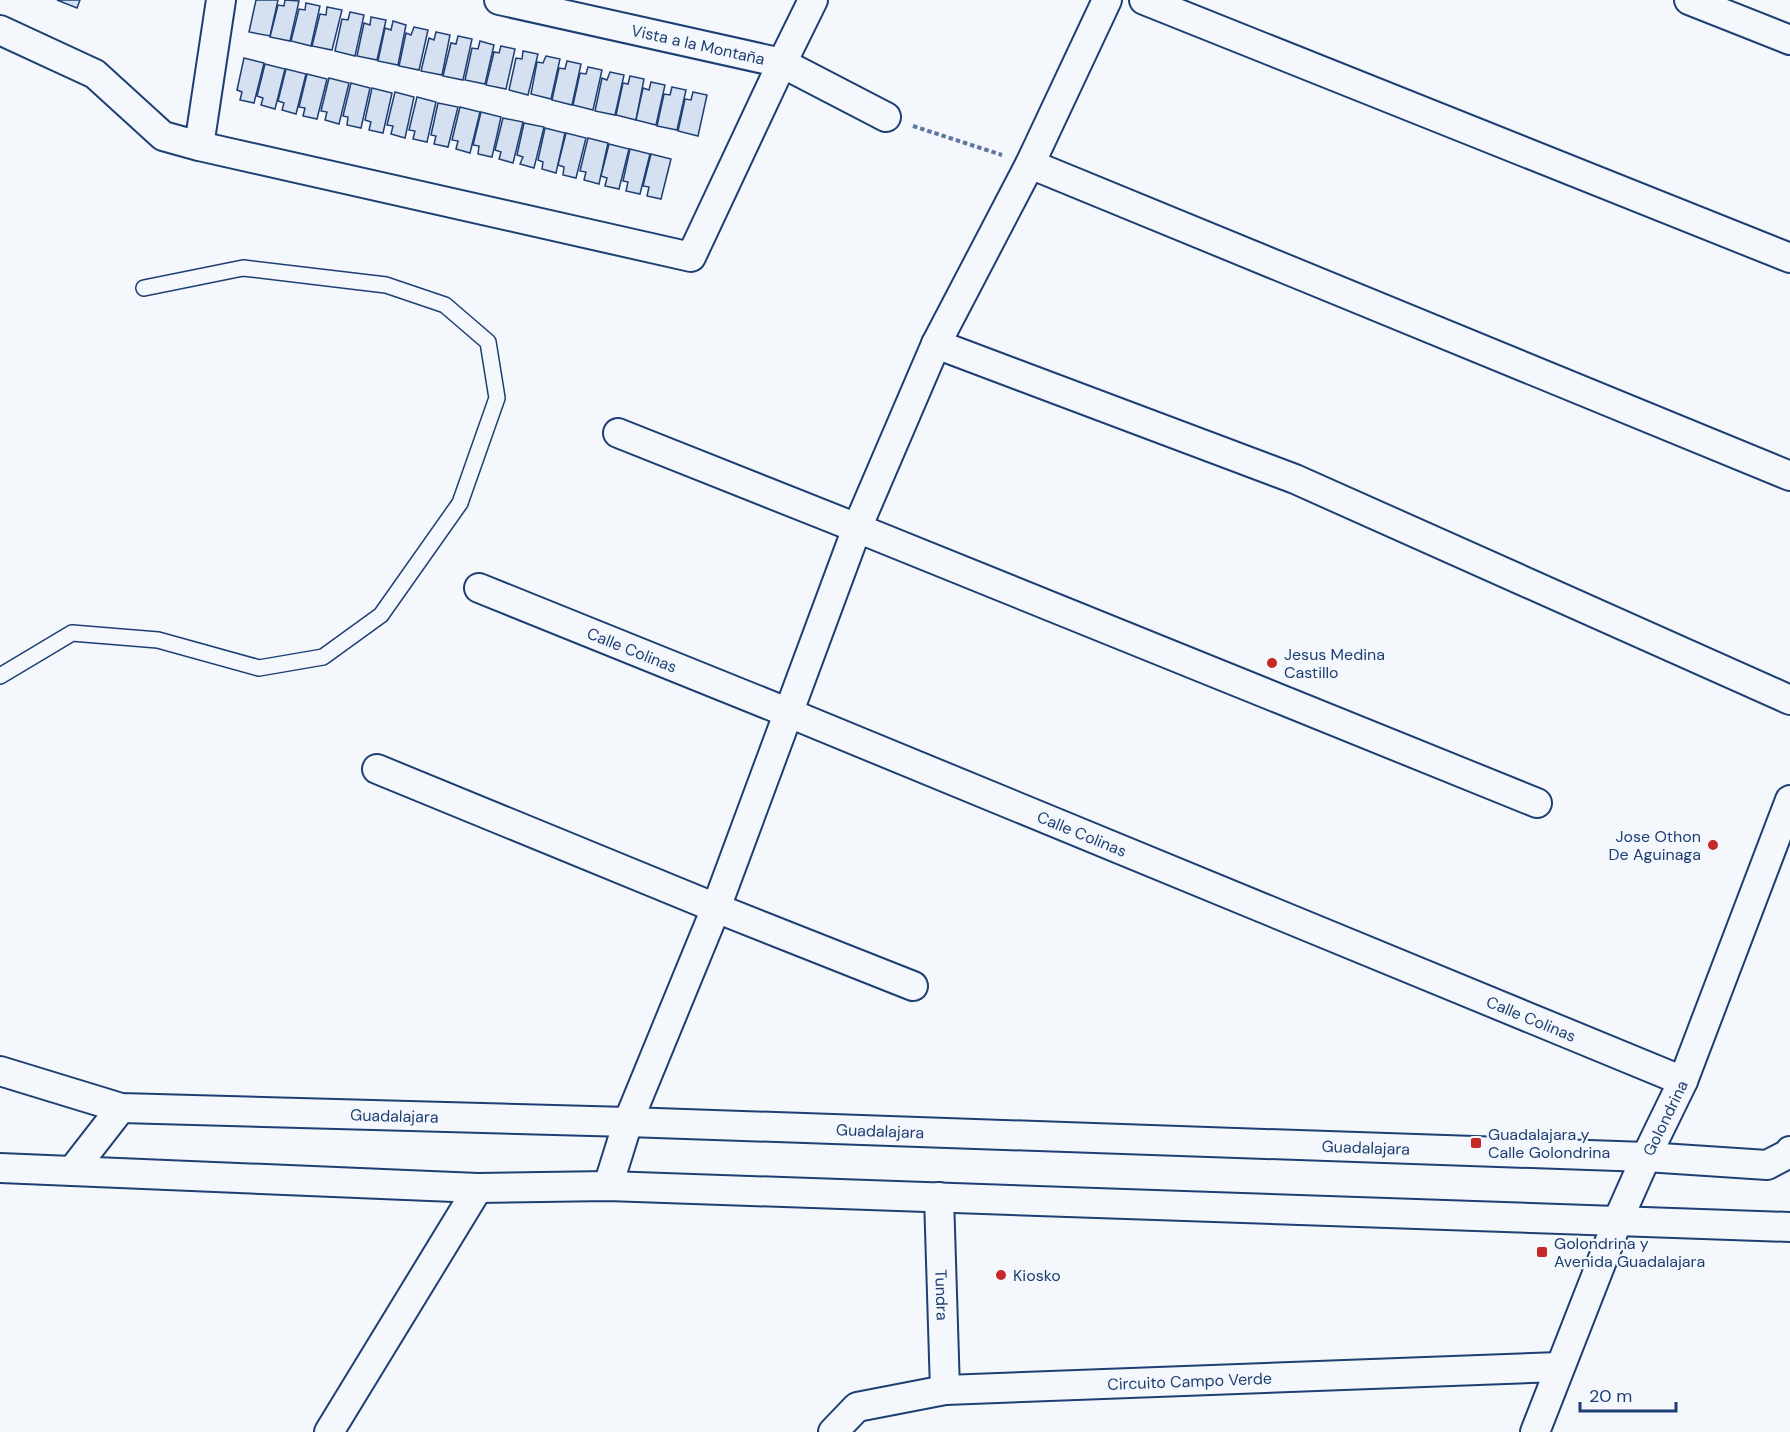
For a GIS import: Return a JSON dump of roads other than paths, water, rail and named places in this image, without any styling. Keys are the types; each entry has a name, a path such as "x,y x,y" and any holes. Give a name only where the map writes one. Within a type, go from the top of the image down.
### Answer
{"street":[{"path":"199,146 221,0"},
{"name":"Vista a la Montaña","path":"499,0 782,63 886,117"},
{"path":"0,30 95,74 164,136 199,146 691,257 813,0"},
{"path":"608,1186 628,1122 716,908 857,528 936,344 1030,164 1107,0"},
{"path":"1144,0 1790,258"},
{"path":"1689,0 1790,40"},
{"path":"1030,164 1790,476"},
{"path":"936,344 1295,480 1790,700"},
{"path":"618,433 1537,803"},
{"name":"Calle Colinas","path":"479,588 1683,1081"},
{"path":"377,769 913,986"},
{"name":"Golondrina","path":"1535,1432 1618,1220 1683,1081 1790,800"},
{"name":"Guadalajara","path":"0,1071 121,1108 628,1122 1646,1157 1778,1158"},
{"path":"72,1171 121,1108"},
{"path":"0,1168 478,1188 608,1186 1790,1227"},
{"path":"329,1432 478,1188"},
{"name":"Tundra","path":"939,1197 945,1390"},
{"name":"Circuito Campo Verde","path":"833,1432 857,1407 945,1390 1560,1367"}],"lane":[{"path":"0,676 72,633 158,640 259,668 322,657 381,615 460,503 497,398 488,342 445,305 386,285 243,268 144,288"}],"place":[{"name":"Jesus Medina Castillo","path":"1272,663"},
{"name":"Jose Othon De Aguinaga","path":"1713,845"},
{"name":"Guadalajara y Calle Golondrina","path":"1476,1143"},
{"name":"Golondrina y Avenida Guadalajara","path":"1542,1252"},
{"name":"Kiosko","path":"1001,1275"}]}
